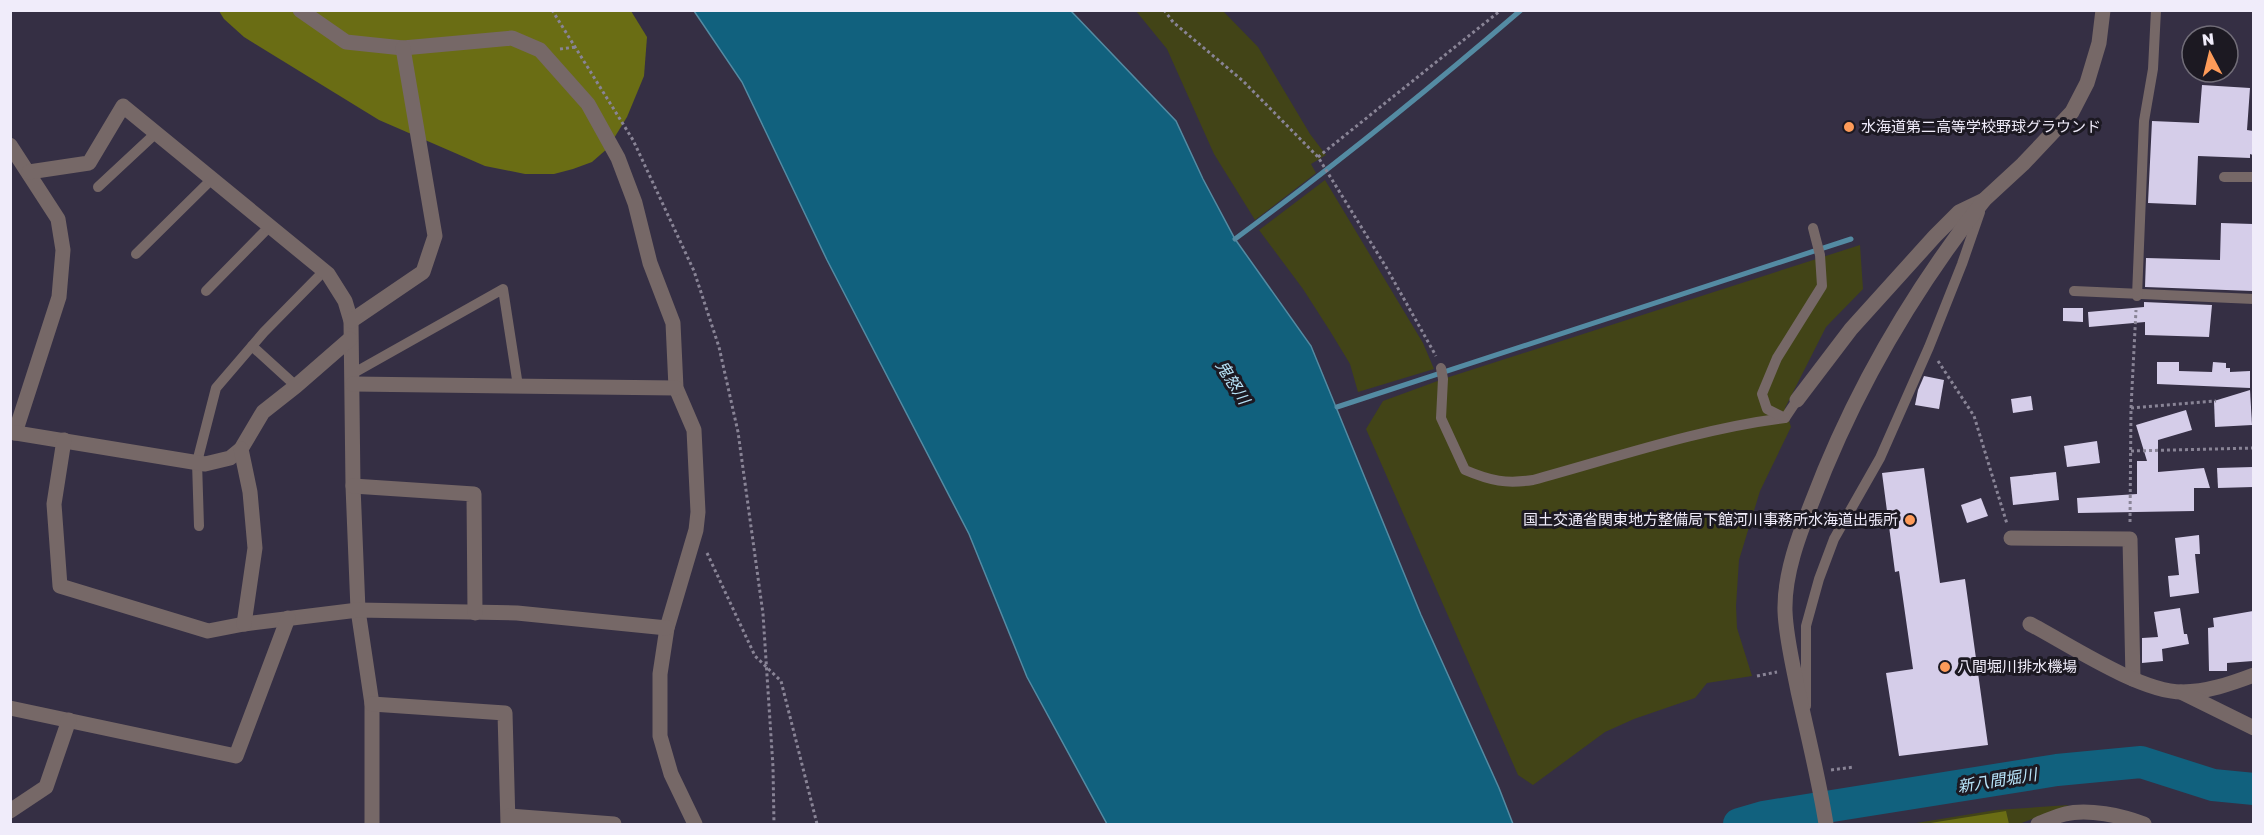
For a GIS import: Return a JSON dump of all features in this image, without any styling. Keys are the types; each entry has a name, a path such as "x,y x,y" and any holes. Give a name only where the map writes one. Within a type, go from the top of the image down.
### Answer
{"street":[{"path":"300,10 346,42 403,48 512,38 540,50 588,104 618,158 635,203 650,263 673,323 676,388 694,430 698,512 696,530 667,628 660,674 660,736 671,774 695,825"},
{"path":"1826,825 1818,777 1788,643 1785,609 1789,574 1802,527 1847,418 1893,331 1943,252 1984,200 2023,164 2072,112 2087,83 2099,43 2103,10"},
{"path":"351,321 423,272 435,236 403,48"},
{"path":"29,172 89,163 123,106 324,271 345,301 351,321 353,486 358,610 372,704 372,825"},
{"path":"10,145 58,219 63,250 59,297 13,432 205,464 230,459 241,449 263,412 350,339"},
{"path":"1797,400 1851,329 1935,236 1959,212 1984,200"},
{"path":"352,379 518,386 676,388"},
{"path":"63,440 54,504 60,586 208,632 244,624 358,610 517,613 667,628"},
{"path":"241,449 250,492 255,548 244,624"},
{"path":"353,486 474,494 475,613"},
{"path":"2011,538 2130,539 2133,679"},
{"path":"10,708 237,756 288,618"},
{"path":"2031,624 2133,679 2147,685 2181,692 2253,728"},
{"path":"2181,692 2223,687 2253,675"},
{"path":"372,704 505,713 508,820 614,825"},
{"path":"10,811 46,787 69,720"},
{"path":"2038,825 2065,819 2076,813 2122,816 2144,825"}],"lane":[{"path":"2137,296 2144,121 2153,69 2156,10"},
{"path":"98,187 156,133"},
{"path":"2224,177 2253,177"},
{"path":"136,254 212,179"},
{"path":"1806,726 1806,626 1819,579 1834,539 1880,458 1929,346 1962,264 1984,200"},
{"path":"206,291 270,226"},
{"path":"1785,418 1767,409 1762,394 1777,358 1822,286 1820,255 1813,228"},
{"path":"199,526 197,462 216,388 252,346 324,271"},
{"path":"352,379 503,289 518,386"},
{"path":"2074,291 2137,296 2253,299"},
{"path":"252,346 296,386"},
{"path":"1442,373 1440,417 1465,470 1485,478 1510,483 1533,480 1710,432 1785,418 1797,400"}],"path":[{"path":"552,10 633,140 694,271 719,347 738,432 763,614 773,767 774,825"},
{"path":"1164,10 1173,22 1243,81 1318,157 1432,346 1442,373"},
{"path":"1318,157 1500,10"},
{"path":"2130,539 2131,408 2137,296"},
{"path":"1929,346 1974,416 2011,538"},
{"path":"2131,408 2216,401"},
{"path":"2131,451 2253,448"},
{"path":"696,530 755,656 781,681 817,825"},
{"path":"1757,676 1794,669"},
{"path":"1818,777 1854,767"}],"shaded area":[{"path":"219,11 631,11 647,37 644,76 627,117 608,148 592,162 554,174 525,174 485,166 379,120 244,37 224,19"},
{"path":"1136,11 1223,11 1258,47 1310,134 1326,155 1311,164 1316,173 1255,220 1214,154 1167,49"},
{"path":"1325,180 1423,343 1434,369 1358,392 1350,364 1330,331 1303,289 1259,230"},
{"path":"1860,245 1863,289 1826,327 1785,408 1791,427 1760,491 1739,560 1737,628 1752,676 1707,683 1695,698 1634,719 1605,732 1533,785 1518,775 1366,429 1383,401 1443,379"},
{"path":"2069,805 2019,824 1910,824 1996,810"},
{"path":"2006,811 2009,824 1924,824"}],"water":[{"name":"鬼怒川","path":"694,11 1071,11 1176,121 1235,239 1311,346 1421,615 1513,824 1107,824 1027,677 969,534 827,260 742,82"}],"building":[{"path":"2202,85 2250,88 2247,130 2253,131 2253,155 2250,154 2250,158 2198,156 2196,205 2148,203 2152,121 2199,123"},
{"path":"2221,223 2253,224 2253,291 2145,287 2146,258 2220,260"},
{"path":"2144,302 2212,305 2209,337 2145,335 2145,322 2089,327 2088,312 2144,307"},
{"path":"2063,308 2083,308 2083,322 2063,321"},
{"path":"2157,362 2179,362 2179,371 2212,372 2213,362 2226,363 2226,368 2230,368 2230,372 2250,371 2250,388 2157,384"},
{"path":"1924,376 1944,380 1939,409 1915,405"},
{"path":"2250,390 2252,425 2215,427 2214,401"},
{"path":"2031,396 2033,410 2013,413 2011,399"},
{"path":"2186,410 2192,430 2158,440 2158,472 2204,468 2210,488 2194,488 2194,511 2078,513 2077,498 2137,494 2137,461 2147,461 2136,425"},
{"path":"2097,441 2100,463 2067,467 2064,446"},
{"path":"2253,467 2253,487 2218,488 2217,468"},
{"path":"1924,468 1940,583 1965,579 1988,745 1899,756 1886,673 1913,669 1899,571 1895,572 1882,473"},
{"path":"2056,472 2059,500 2013,505 2010,477"},
{"path":"1981,498 1988,516 1967,523 1961,505"},
{"path":"2199,535 2200,554 2195,554 2199,593 2170,597 2168,576 2179,575 2175,538"},
{"path":"2180,608 2184,634 2187,634 2189,644 2162,649 2163,661 2142,663 2142,638 2158,637 2154,612"},
{"path":"2253,611 2253,661 2227,663 2227,671 2209,671 2208,628 2214,627 2213,618"}],"waterway":[{"path":"1235,239 1380,128 1521,10"},
{"path":"1337,407 1851,239"},
{"name":"新八間堀川","path":"1739,824 1763,817 2057,770 2141,762 2213,785 2254,789"}],"place":[{"name":"水海道第二高等学校野球グラウンド","path":"1849,127"},
{"name":"国土交通省関東地方整備局下館河川事務所水海道出張所","path":"1910,520"},
{"name":"八間堀川排水機場","path":"1945,667"}]}
